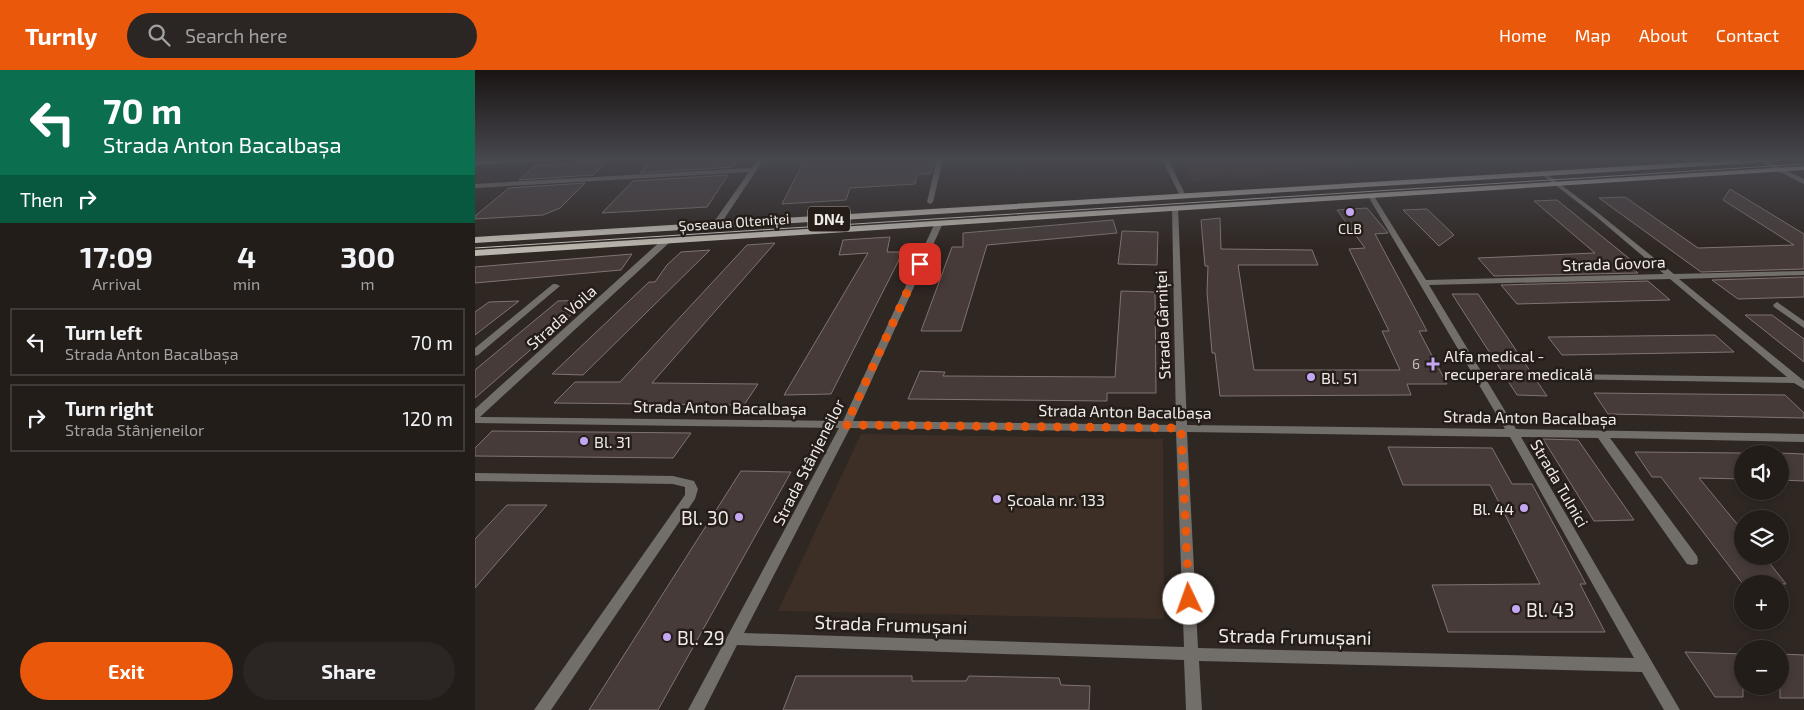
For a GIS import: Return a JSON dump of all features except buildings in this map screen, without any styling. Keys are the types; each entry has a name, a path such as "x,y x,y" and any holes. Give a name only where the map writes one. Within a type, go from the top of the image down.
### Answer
{"main road":[{"name":"Șoseaua Olteniței","path":"475,240 1297,189"},
{"name":"Șoseaua Olteniței","path":"475,253 1482,189"}],"street":[{"path":"715,226 741,189"},
{"path":"930,202 933,189"},
{"path":"1180,189 1183,196"},
{"path":"1563,189 1801,383"},
{"name":"Strada Tulnici","path":"1371,196 1513,433 1672,710"},
{"name":"Strada Gârniței","path":"1175,208 1181,428 1194,710"},
{"name":"Strada Stânjeneilor","path":"696,710 846,425 939,223"},
{"name":"Strada Voila","path":"475,415 667,240"},
{"name":"Strada Govora","path":"1424,283 1804,273"},
{"name":"Strada Voila","path":"475,353 556,286"},
{"path":"1777,305 1804,325"},
{"path":"1560,377 1801,383"},
{"name":"Strada Anton Bacalbașa","path":"475,420 1181,428 1804,438"},
{"path":"1601,434 1692,560"},
{"path":"475,477 673,480 690,484 692,489 691,496 542,710"},
{"name":"Strada Frumușani","path":"734,639 1191,654 1646,665"}],"shaded area":[{"name":"Școala nr. 133","path":"861,434 1163,439 1164,619 778,611"}],"tram line":[{"path":"475,248 1411,189"}],"place":[{"name":"CLB","path":"1350,212"},
{"name":"Alfa medical - recuperare medicală","path":"1433,364"},
{"name":"Bl. 51","path":"1311,377"},
{"name":"Bl. 31","path":"584,441"},
{"name":"Școala nr. 133","path":"997,499"},
{"name":"Bl. 44","path":"1524,508"},
{"name":"Bl. 30","path":"739,517"},
{"name":"Bl. 43","path":"1516,609"},
{"name":"Bl. 29","path":"667,637"}],"route":[{"path":"920,264 846,425 1181,428 1189,599"}]}
